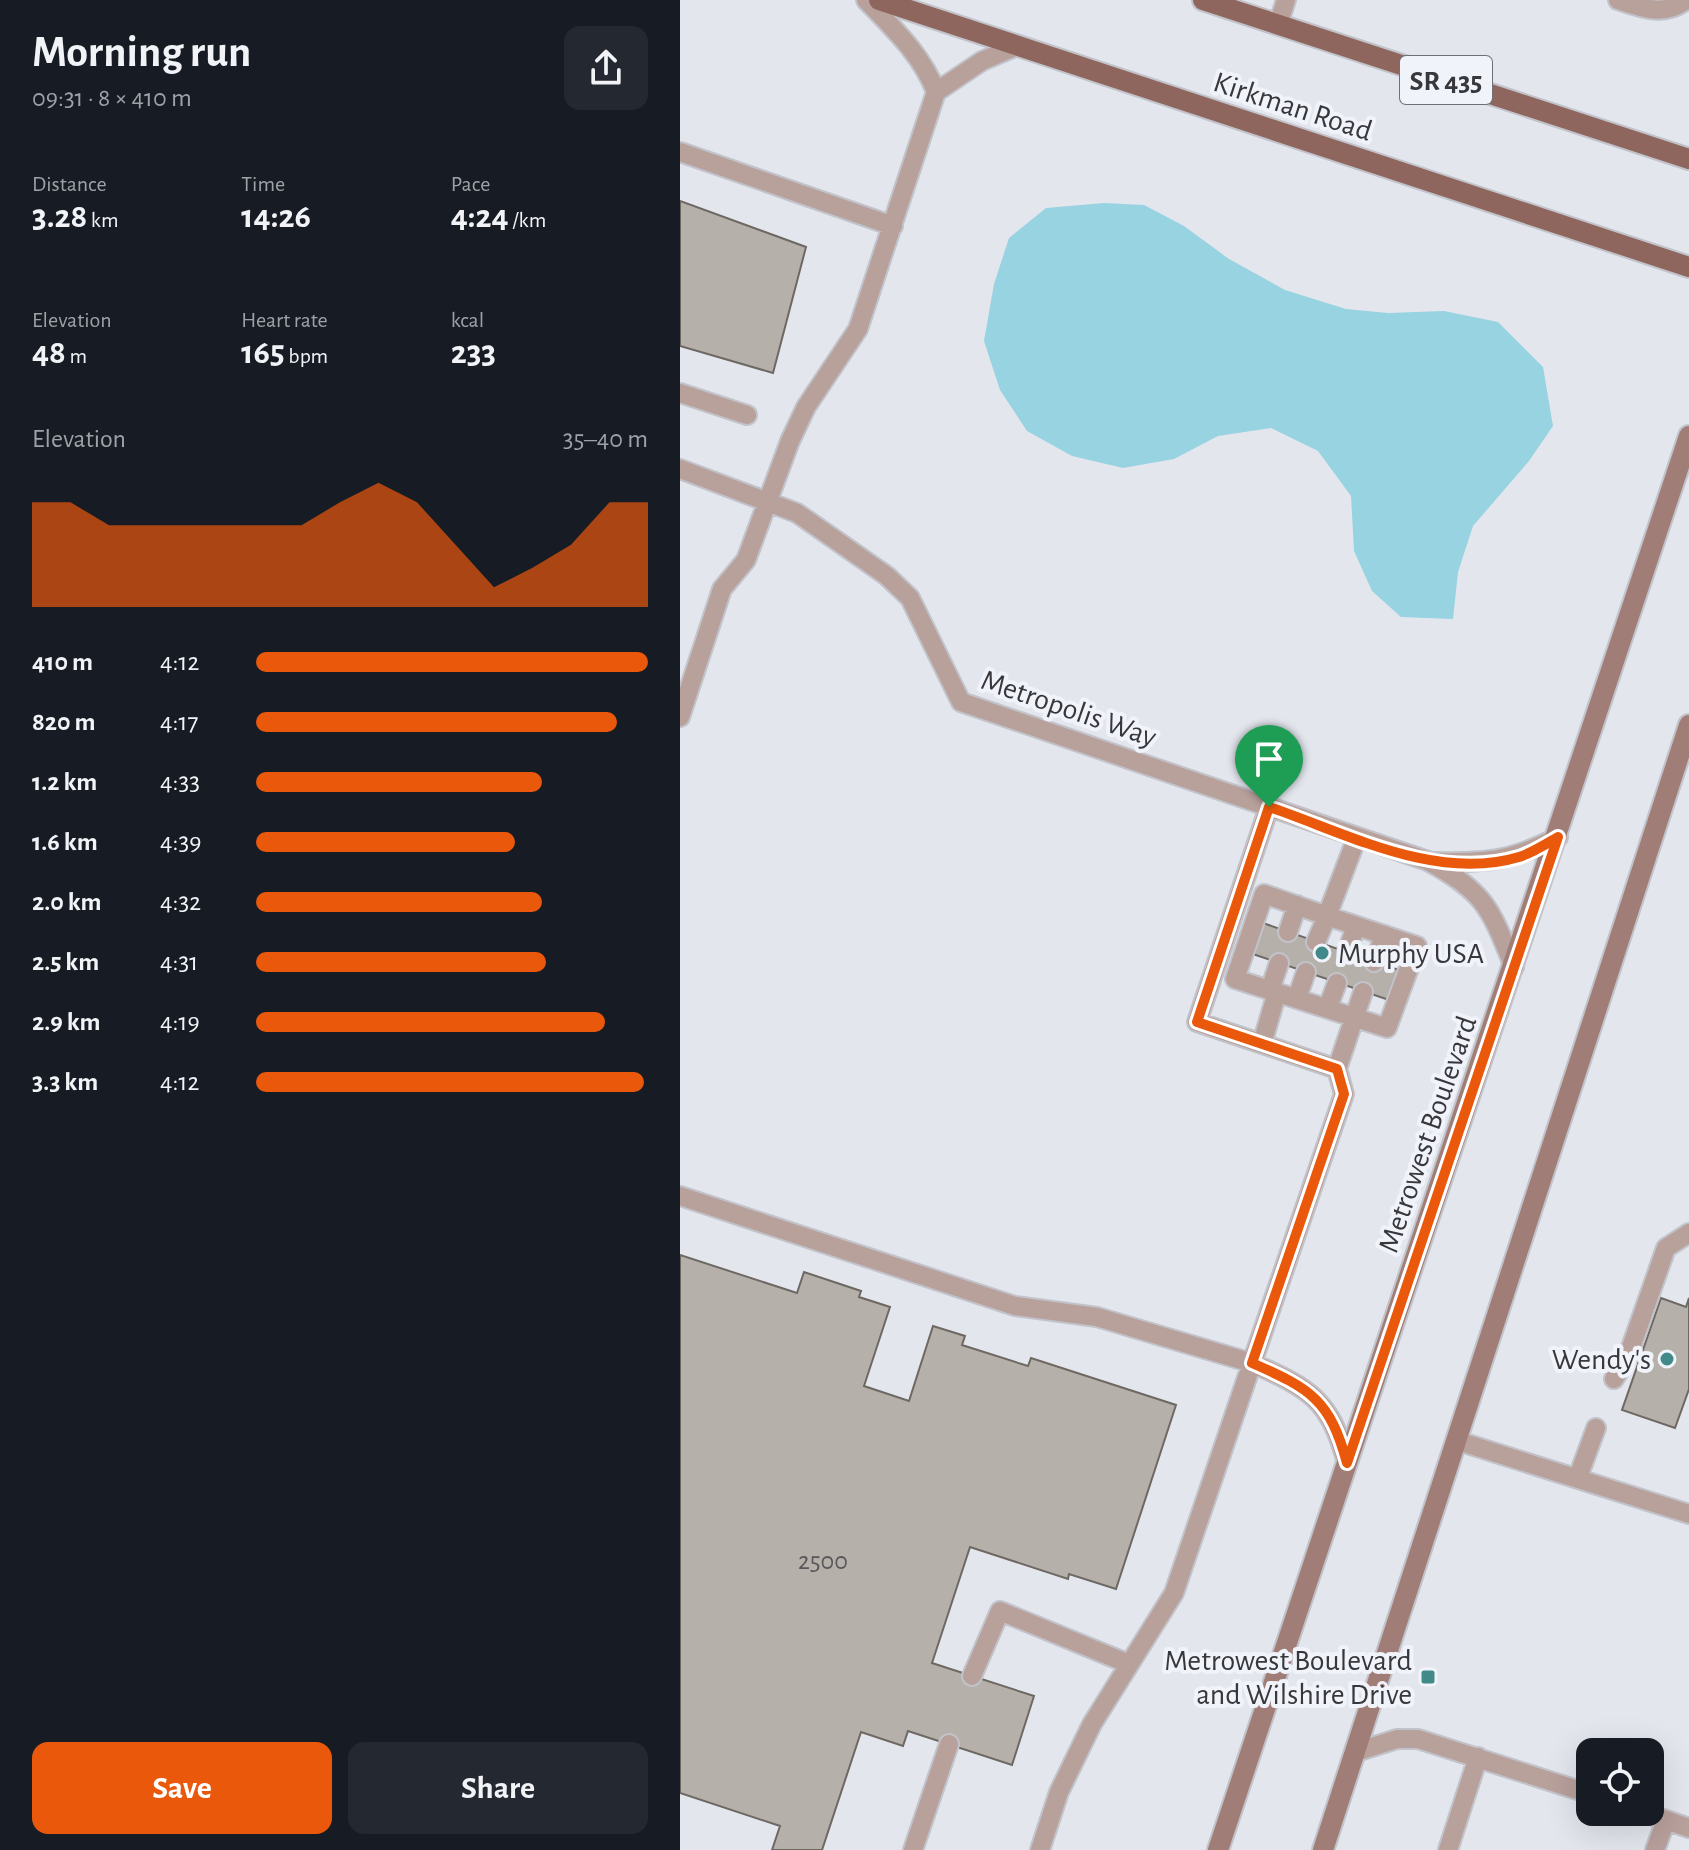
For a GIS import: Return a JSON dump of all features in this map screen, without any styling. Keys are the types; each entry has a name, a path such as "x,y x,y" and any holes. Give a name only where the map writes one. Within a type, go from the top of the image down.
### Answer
{"main road":[{"name":"Kirkman Road","path":"879,0 1689,267"},
{"name":"SR 435","path":"1203,0 1689,159"}],"street":[{"name":"Metrowest Boulevard","path":"1218,1850 1558,837 1689,436"},
{"path":"1323,1850 1689,725"}],"lane":[{"path":"866,0 904,39 929,74 936,92"},
{"path":"1278,25 1286,0"},
{"path":"1618,0 1651,11 1676,8 1686,0"},
{"path":"680,717 722,589 746,560 806,407 858,329 936,92 982,61 1017,46"},
{"path":"680,152 893,226"},
{"path":"680,393 747,415"},
{"name":"Metropolis Way","path":"680,469 767,502 816,525 887,576 910,598 961,702 1428,861"},
{"path":"1269,807 1197,1022 1337,1069"},
{"path":"1316,942 1357,837"},
{"path":"1428,861 1476,863 1520,857 1558,837"},
{"path":"1428,861 1465,881 1481,897 1492,914 1514,967"},
{"path":"1264,894 1327,916 1417,946 1387,1028 1235,979 1264,894"},
{"path":"1288,932 1297,905"},
{"path":"1347,952 1356,926"},
{"path":"1374,962 1385,935"},
{"path":"1262,1044 1279,963"},
{"path":"1297,998 1306,972"},
{"path":"1328,1007 1337,983"},
{"path":"1040,1850 1059,1792 1092,1724 1174,1593 1344,1094 1337,1069 1363,992"},
{"path":"680,1196 1015,1306 1097,1317 1252,1363 1289,1379 1321,1402 1337,1426 1347,1463"},
{"path":"1614,1379 1628,1356 1666,1248 1689,1233"},
{"path":"1578,1477 1596,1428"},
{"path":"1458,1441 1689,1514"},
{"path":"972,1676 1000,1611 1129,1664"},
{"path":"1356,1752 1397,1739 1418,1739 1576,1789"},
{"path":"913,1850 949,1744"},
{"path":"1448,1850 1478,1757"},
{"path":"1655,1850 1666,1820 1689,1828"}],"water":[{"path":"1104,203 1144,205 1184,226 1229,259 1285,290 1346,309 1388,313 1444,311 1498,322 1543,367 1553,426 1529,461 1473,526 1458,572 1453,619 1401,617 1372,591 1354,551 1351,496 1318,451 1271,428 1218,436 1174,459 1123,468 1072,456 1027,431 1000,390 984,341 994,284 1009,238 1046,208"}],"building":[{"path":"680,201 806,247 773,373 680,346"},
{"path":"1260,922 1399,970 1389,1000 1250,953"},
{"path":"680,1255 797,1293 804,1272 861,1291 859,1297 890,1307 864,1386 909,1401 933,1326 965,1336 962,1345 1028,1366 1031,1358 1176,1405 1116,1589 1069,1574 1068,1579 970,1547 932,1663 1034,1696 1012,1765 908,1731 903,1746 861,1732 822,1850 772,1850 780,1826 680,1793"},
{"path":"1661,1298 1686,1307 1689,1298 1689,1389 1675,1428 1622,1410"}],"place":[{"name":"Murphy USA","path":"1322,953"},
{"name":"Wendy's","path":"1667,1359"},
{"name":"Metrowest Boulevard and Wilshire Drive","path":"1428,1677"}],"route":[{"path":"1269,807 1428,861 1476,863 1520,857 1558,837 1347,1463 1337,1426 1321,1402 1289,1379 1252,1363 1344,1094 1337,1069 1197,1022 1269,807"}]}
